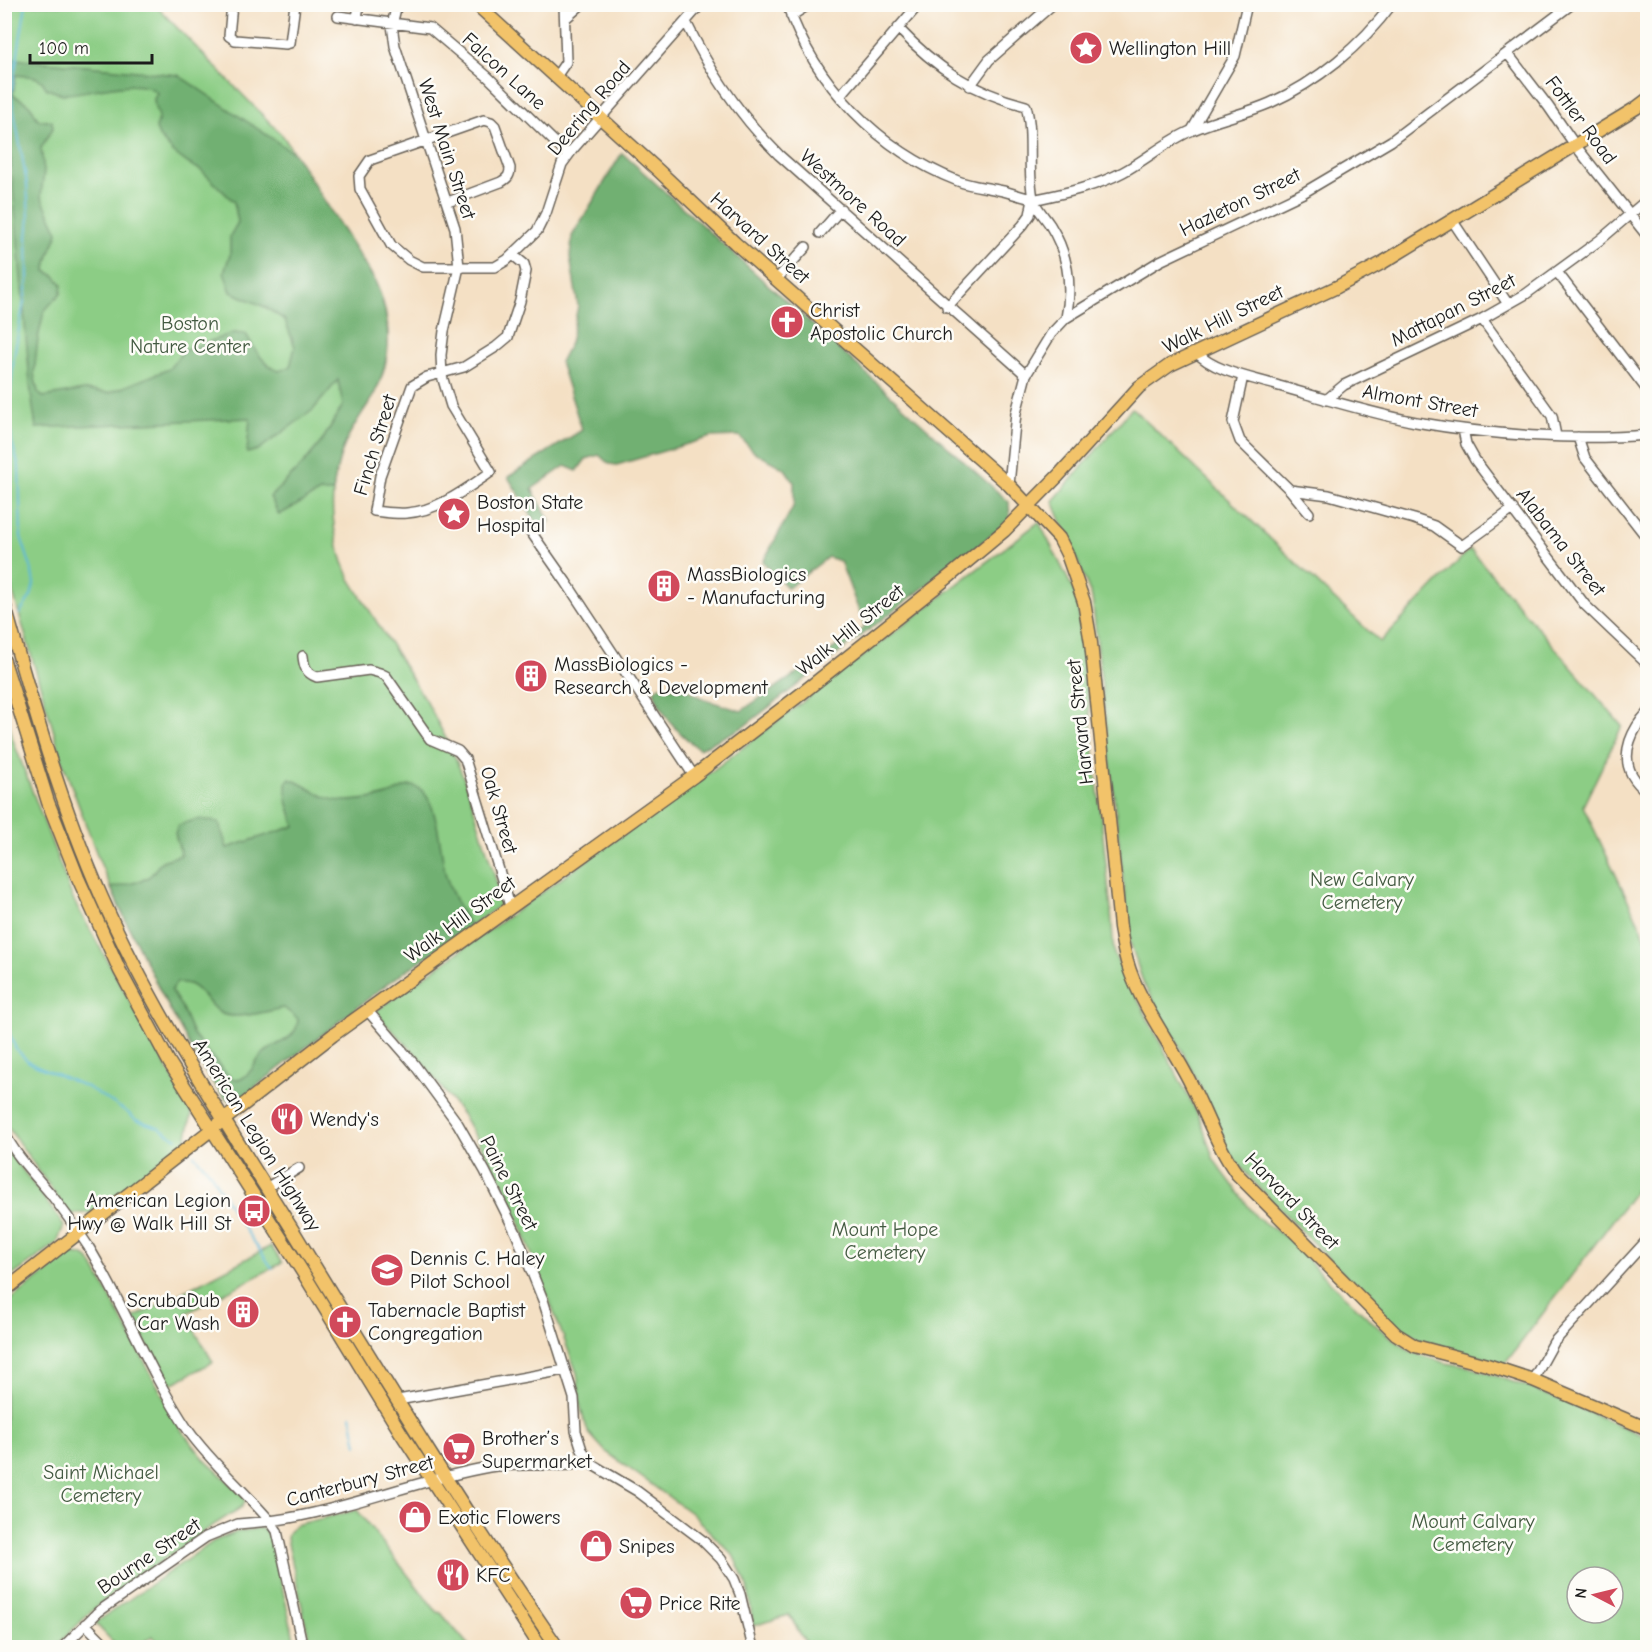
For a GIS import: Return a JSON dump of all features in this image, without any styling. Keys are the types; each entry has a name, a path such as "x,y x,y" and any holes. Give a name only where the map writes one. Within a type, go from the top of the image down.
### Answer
{"main road":[{"name":"Harvard Street","path":"479,6 776,279 1009,485 1059,538 1084,602 1097,688 1120,927 1130,973 1190,1081 1227,1161 1237,1174 1368,1309 1396,1334 1416,1346 1533,1380 1647,1429"},
{"name":"Walk Hill Street","path":"4,1291 367,1011 693,776 951,575 1004,531 1139,387 1170,364 1382,263 1636,108 1647,99"},
{"name":"American Legion Highway","path":"4,603 63,798 103,899 168,1028 398,1400 527,1604 558,1647"},
{"name":"American Legion Highway","path":"4,661 48,802 78,878 120,971 169,1062 432,1481 541,1647"}],"street":[{"path":"232,4 229,36 235,40 286,44 290,43 295,4"},
{"path":"357,19 359,4"},
{"name":"West Main Street","path":"374,511 408,513 435,507 491,472 451,406 441,372 444,331 459,267 455,228 395,46 392,24 397,4"},
{"path":"555,78 566,62 564,4"},
{"path":"565,19 582,4"},
{"name":"Deering Road","path":"448,202 501,182 510,174 495,126 491,122 483,120 370,160 359,176 360,189 391,245 409,260 423,267 495,267 513,255 537,231 546,213 562,164 568,155 701,4"},
{"path":"787,4 806,47 828,82 867,125 894,148 960,182 1011,192 1033,200 1098,183 1122,172 1192,130 1270,103 1299,89 1329,68 1365,36 1392,4"},
{"path":"791,16 810,4"},
{"path":"840,96 919,4"},
{"path":"970,86 989,60 1053,4"},
{"path":"1192,130 1235,56 1247,4"},
{"name":"Hazleton Street","path":"1009,485 1016,414 1026,375 1051,334 1065,318 1160,261 1285,202 1391,141 1572,4"},
{"name":"Falcon Lane","path":"338,16 430,28 488,77 568,155"},
{"name":"Westmore Road","path":"686,22 725,92 752,127 779,155 1026,375"},
{"path":"898,28 919,51 940,68 970,86 1026,106 1029,122 1033,200 1030,215 947,307"},
{"name":"Fottler Road","path":"1508,54 1647,237"},
{"name":"Mattapan Street","path":"1326,400 1344,385 1482,319 1508,304 1600,240 1647,199"},
{"path":"1033,200 1059,240 1065,256 1069,272 1069,303 1065,318"},
{"path":"820,233 841,209"},
{"path":"1452,220 1508,304"},
{"path":"776,279 806,247"},
{"name":"Finch Street","path":"374,511 380,476 412,386 427,376 464,367 508,337 520,301 526,271 524,264 513,255"},
{"path":"1557,272 1647,391"},
{"path":"1482,319 1552,416 1556,436"},
{"name":"Almont Street","path":"1196,352 1206,363 1244,376 1326,400 1415,422 1463,429 1556,436 1647,435"},
{"path":"1244,376 1233,422 1239,441 1290,490 1309,513"},
{"name":"Alabama Street","path":"1463,429 1466,444 1475,460 1585,605 1647,665"},
{"path":"1578,437 1586,458 1647,539"},
{"path":"1290,490 1329,495 1414,519 1434,526 1462,546 1513,509"},
{"path":"531,532 693,776"},
{"name":"Oak Street","path":"303,656 304,667 309,674 317,677 369,670 386,676 430,739 458,751 465,759 510,906"},
{"path":"1647,712 1631,735 1628,760 1630,773 1647,794"},
{"name":"Paine Street","path":"367,1011 414,1064 458,1124 516,1233 540,1293 574,1398 576,1431 582,1450 593,1465 637,1491 702,1540 721,1559 734,1579 740,1594 753,1647"},
{"name":"Canterbury Street","path":"4,1132 32,1174 52,1196 96,1259 166,1393 188,1429 202,1449 249,1496 270,1521 291,1519 334,1509 491,1467 572,1465"},
{"path":"266,1188 299,1168"},
{"path":"1533,1380 1554,1342 1647,1239"},
{"path":"398,1400 565,1370"},
{"path":"270,1521 278,1531 303,1647"},
{"name":"Bourne Street","path":"62,1647 105,1607 211,1534 242,1523 270,1521"},
{"path":"85,1624 109,1647"}],"green space":[{"name":"Boston Nature Center","path":"5,5 155,5 283,136 370,272 383,302 388,349 381,379 350,432 338,462 333,513 338,547 350,579 429,706 451,748 467,786 503,903 387,984 238,1100 232,1101 223,1097 189,1044 119,907 63,763 5,566"},
{"path":"4,58 178,75 295,154 375,281 381,295 387,325 387,355 384,369 372,398 344,446 333,492 320,492 279,515 270,497 322,441 343,405 338,380 313,410 258,450 247,453 250,418 36,428 31,394 5,93","holes":["16,75 38,78 46,88 62,94 127,85 150,88 157,93 154,99 159,116 156,129 160,138 174,153 201,170 234,202 238,222 230,236 230,255 224,272 231,292 265,307 285,320 295,347 290,367 279,371 273,368 260,356 246,334 233,333 183,351 169,369 109,393 84,390 43,397 38,392 34,374 38,338 44,311 61,293 62,284 46,271 58,232 41,196 44,171 41,148 53,128 52,121 38,119 30,106 13,95"]},
{"path":"622,153 1009,502 1010,521 743,727 699,749 678,731 666,716 654,691 659,686 689,690 703,699 741,711 865,627 840,561 828,557 788,588 763,562 794,505 794,482 785,469 754,452 739,436 711,437 617,465 609,464 599,455 586,459 577,471 565,466 532,489 550,521 541,531 508,477 582,430 560,362 570,343 578,306 570,257 572,236"},
{"name":"New Calvary Cemetery","path":"1132,408 1380,642 1470,549 1622,726 1583,806 1647,940 1647,1175 1505,1364 1421,1340 1386,1318 1252,1180 1229,1153 1214,1113 1180,1047 1144,985 1130,942 1092,597 1053,501"},
{"name":"Mount Hope Cemetery","path":"1039,522 1077,597 1114,954 1200,1119 1214,1160 1257,1218 1293,1242 1317,1270 1379,1328 1411,1352 1446,1363 1470,1367 1533,1389 1647,1437 1647,1647 809,1648 789,1615 753,1626 748,1587 733,1555 691,1513 605,1451 588,1432 581,1409 577,1373 508,1192 464,1117 415,1053 376,1011 716,768"},
{"path":"4,702 13,740 73,899 192,1113 186,1140 92,1213 69,1214 7,1126 5,1117"},
{"path":"290,779 330,799 345,801 381,797 409,786 424,792 434,813 448,882 471,926 387,984 240,1099 230,1101 219,1091 185,1038 111,888 141,881 150,876 162,861 181,855 175,833 178,826 188,822 203,819 219,823 227,848 295,826 287,801 286,783","holes":["177,982 196,988 222,1014 244,1016 284,1008 298,1019 297,1026 290,1036 263,1054 245,1077 234,1079 226,1073 193,1034 181,1006 171,991"]},
{"path":"4,1145 64,1225 57,1243 5,1281"},
{"path":"271,1246 282,1263 185,1314 213,1362 168,1386 133,1318"},
{"name":"Saint Michael Cemetery","path":"71,1254 82,1255 90,1260 182,1431 206,1461 244,1496 245,1502 242,1507 97,1606 55,1647 5,1648 5,1304"},
{"path":"357,1510 437,1612 441,1613 470,1647 311,1647 287,1539 288,1533 295,1525"},
{"path":"259,1528 265,1530 271,1538 296,1647 163,1647 152,1636 137,1647 118,1647 95,1623 214,1541 237,1532"}],"waterway":[{"path":"9,405 14,356 28,279 27,184 11,95 26,4"},
{"path":"9,418 12,442 19,467 21,537 34,584 31,596 19,614"},
{"path":"4,1021 16,1049 30,1063 89,1088 136,1120 158,1127 177,1139"},
{"path":"194,1155 209,1171 237,1218 273,1269"},
{"path":"351,1415 357,1445"}],"place":[{"name":"Wellington Hill","path":"1086,48"},
{"name":"Christ Apostolic Church","path":"787,322"},
{"name":"Boston State Hospital","path":"454,514"},
{"name":"MassBiologics - Manufacturing","path":"664,586"},
{"name":"MassBiologics - Research & Development","path":"531,676"},
{"name":"Wendy's","path":"287,1119"},
{"name":"American Legion Hwy @ Walk Hill St","path":"254,1211"},
{"name":"Dennis C. Haley Pilot School","path":"387,1270"},
{"name":"ScrubaDub Car Wash","path":"243,1312"},
{"name":"Tabernacle Baptist Congregation","path":"345,1322"},
{"name":"Brother’s Supermarket","path":"459,1449"},
{"name":"Exotic Flowers","path":"415,1517"},
{"name":"Snipes","path":"596,1546"},
{"name":"KFC","path":"453,1575"},
{"name":"Price Rite","path":"636,1603"}],"park label":[{"name":"Mount Calvary Cemetery","path":"1473,1532"}]}
